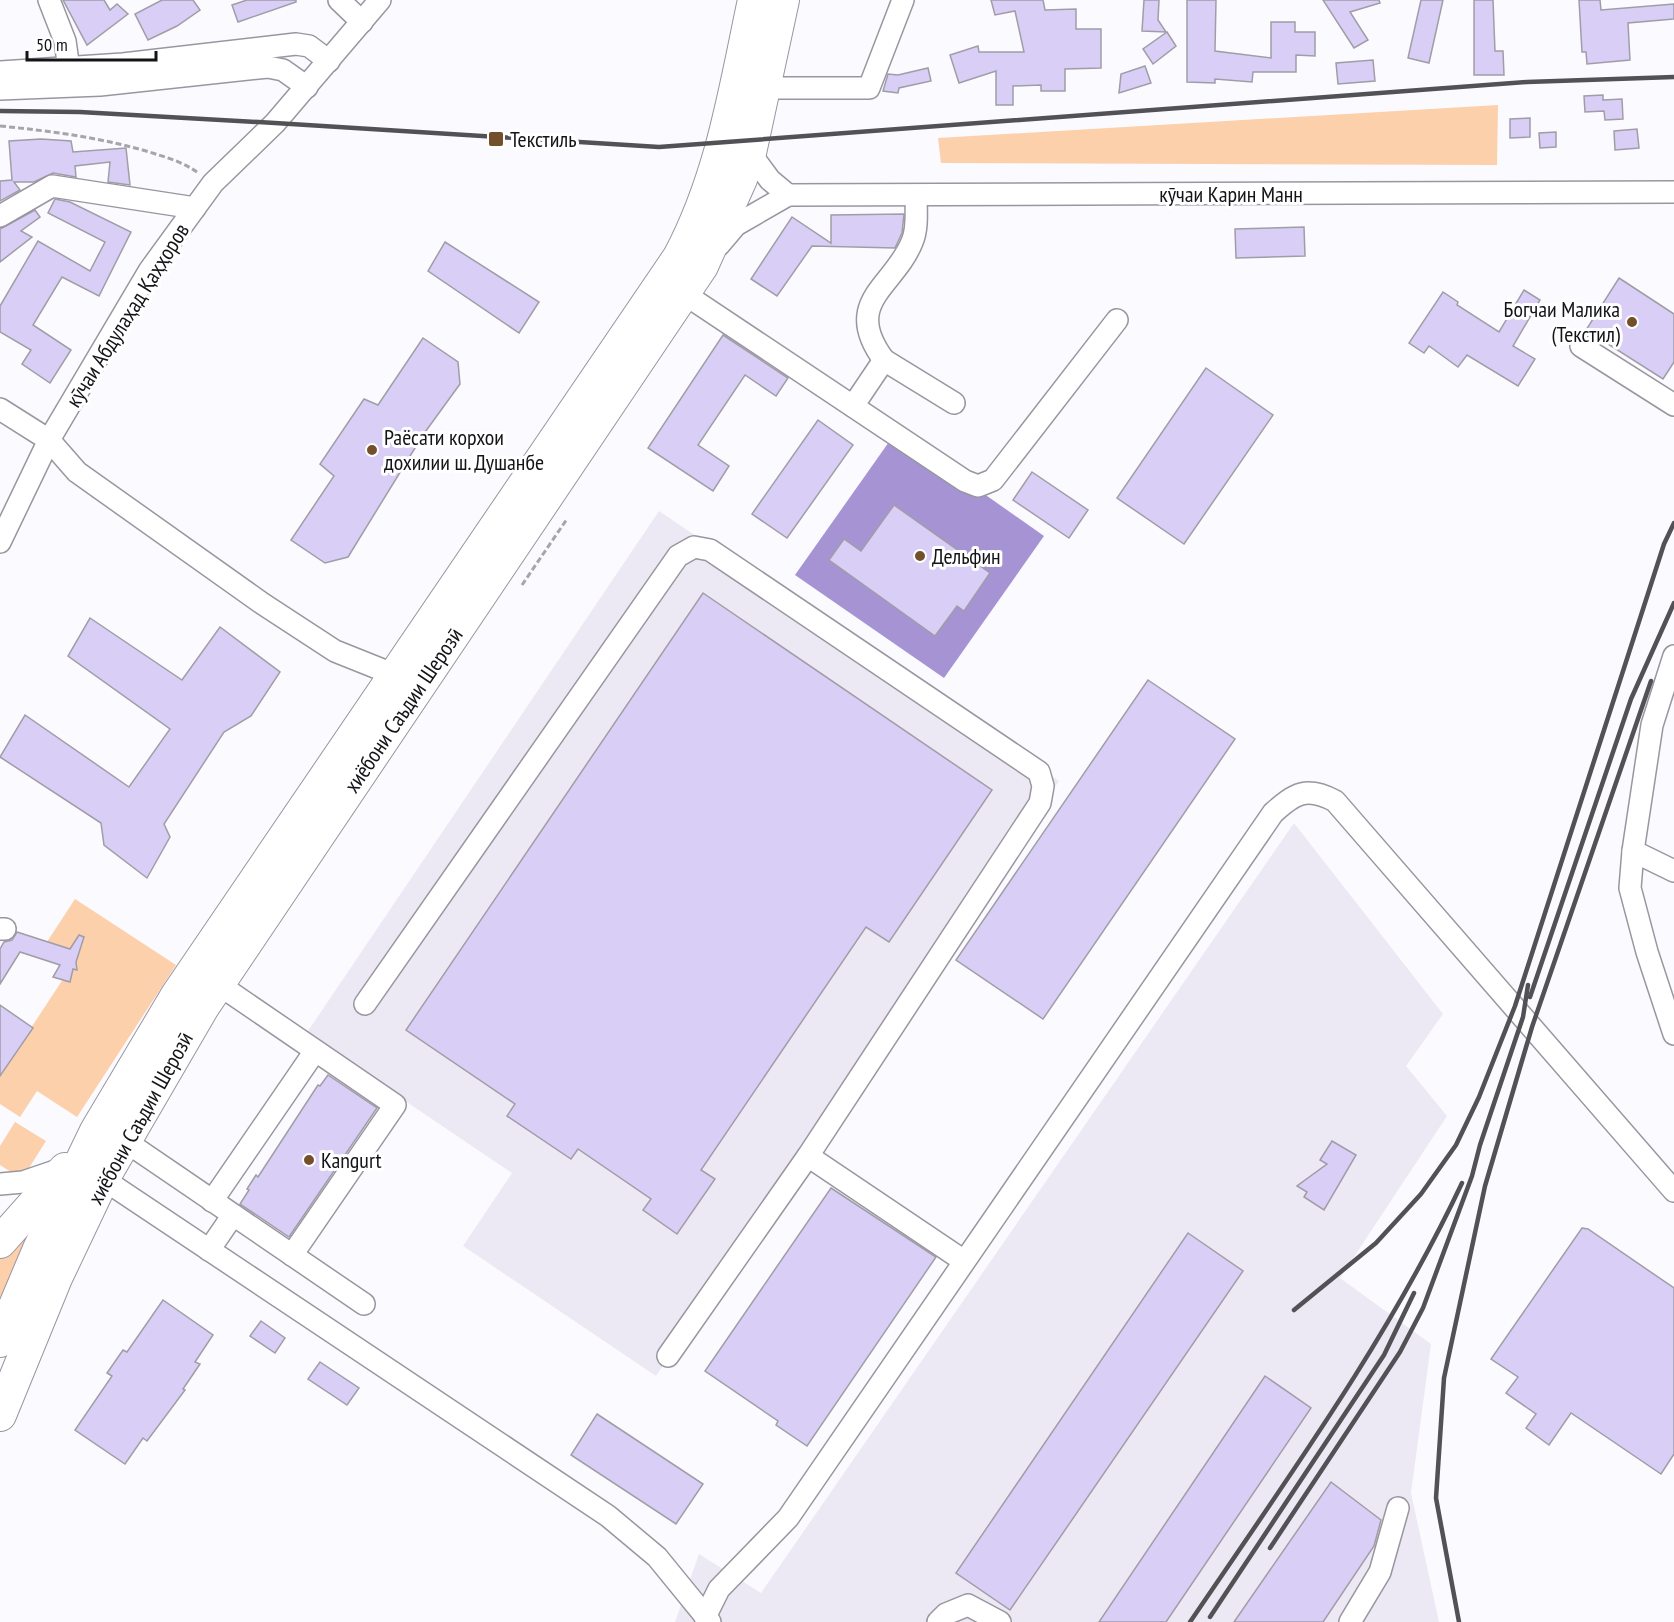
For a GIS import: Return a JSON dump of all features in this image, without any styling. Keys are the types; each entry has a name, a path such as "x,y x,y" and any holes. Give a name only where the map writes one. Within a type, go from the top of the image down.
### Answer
{"highway":[{"name":"хиёбони Саъдии Шерозӣ","path":"0,1341 39,1249 96,1131 177,995 684,249 705,206 717,168 754,0"},
{"name":"хиёбони Саъдии Шерозӣ","path":"0,1415 56,1278 103,1179 218,984 702,266 741,179 750,153 783,0"},
{"path":"0,1242 96,1131"}],"street":[{"path":"49,0 65,41 69,69"},
{"path":"339,0 362,22"},
{"name":"кӯчаи Абдулаҳад Қаҳҳоров","path":"0,542 49,440 149,271 213,183 275,123 380,0"},
{"path":"764,88 869,88 903,0"},
{"path":"0,72 69,69 297,44 309,46 329,61"},
{"path":"0,89 100,85 268,67 283,70 307,87"},
{"path":"702,266 736,225 788,195 770,180 750,153"},
{"path":"0,216 52,186 195,208"},
{"name":"кӯчаи Карин Манн","path":"788,195 1674,192"},
{"path":"916,196 913,240 872,300 868,322 871,342 884,360 954,403"},
{"path":"683,293 965,481 978,486 993,480 1116,320"},
{"path":"1581,346 1672,399"},
{"path":"853,406 884,360"},
{"path":"0,409 49,440 77,472 263,604 335,651 394,675"},
{"path":"365,1004 678,556 694,547 710,550 1039,772 1043,786 1040,803 808,1156 668,1356"},
{"path":"1674,657 1652,725 1633,851 1630,888 1647,952 1674,1034"},
{"path":"103,1179 608,1516 657,1557 707,1619 719,1589 788,1518 1273,813 1291,797 1318,792 1335,801 1674,1191"},
{"path":"1633,851 1674,871"},
{"path":"218,984 395,1105 292,1255"},
{"path":"213,1201 315,1051"},
{"path":"125,1141 364,1304"},
{"path":"808,1156 964,1262"},
{"path":"0,1184 23,1182 67,1167"},
{"path":"209,1250 233,1215"},
{"path":"1350,1622 1380,1572 1398,1508"},
{"path":"938,1622 946,1614 968,1605 1000,1622"}],"path":[{"path":"0,126 66,132 109,140 183,162 213,183"},
{"path":"522,585 567,519"}],"shaded area":[{"path":"1498,105 1497,165 941,163 938,138"},
{"name":"Дельфин","path":"896,432 1044,536 944,678 795,575"},
{"path":"659,511 1059,781 656,1376 463,1246 512,1173 306,1034"},
{"path":"1294,823 1443,1014 1406,1066 1447,1116 1340,1278 1431,1344 1411,1493 1439,1622 675,1622 699,1554 761,1593"},
{"path":"75,899 176,965 77,1117 37,1091 20,1117 0,1104 0,1075 73,964 45,945"},
{"path":"15,1122 46,1141 22,1179 0,1165 0,1146"},
{"path":"36,1221 0,1304 0,1256"}],"building":[{"path":"63,0 104,0 110,10 117,4 128,14 87,45"},
{"path":"162,0 193,0 200,10 177,26 148,40 135,14"},
{"path":"247,0 296,0 296,2 238,22 232,5"},
{"path":"991,0 1043,0 1045,10 1076,9 1076,29 1101,29 1101,68 1065,69 1065,91 1041,91 1041,85 1013,86 1013,105 996,105 996,71 959,83 950,55 978,46 979,52 1024,52 1015,11 995,15"},
{"path":"1144,0 1159,0 1158,20 1166,32 1142,31"},
{"path":"1187,0 1216,0 1215,51 1271,58 1271,22 1295,22 1295,32 1315,32 1315,56 1296,55 1296,72 1253,72 1252,82 1215,79 1215,83 1187,82"},
{"path":"1323,0 1379,0 1380,3 1350,12 1368,40 1354,48"},
{"path":"1421,0 1443,0 1429,63 1408,58"},
{"path":"1474,0 1493,0 1495,51 1503,51 1504,75 1474,75"},
{"path":"1579,0 1600,0 1601,10 1674,4 1674,19 1628,23 1630,60 1587,64 1586,52 1582,52"},
{"path":"1167,32 1176,46 1153,64 1143,49"},
{"path":"1373,60 1375,81 1338,84 1336,63"},
{"path":"1145,66 1151,83 1119,93 1121,74"},
{"path":"928,68 931,81 899,88 898,93 883,91 888,74 898,75"},
{"path":"1603,95 1603,100 1622,99 1623,119 1605,120 1604,111 1585,112 1584,96"},
{"path":"1530,118 1530,137 1510,138 1510,119"},
{"path":"1637,129 1639,148 1615,150 1614,131"},
{"path":"1556,132 1556,147 1540,148 1539,133"},
{"path":"41,139 71,141 73,152 126,148 130,185 108,182 110,162 75,166 76,177 53,173 34,182 14,182 20,190 0,201 0,181 12,180 9,141"},
{"path":"55,199 70,202 131,232 99,296 62,277 33,325 71,350 50,383 22,364 31,350 0,332 0,306 38,241 90,271 105,242 48,213"},
{"path":"35,210 40,217 21,231 32,237 0,262 0,229"},
{"path":"904,214 902,233 895,248 812,246 777,296 751,279 792,217 831,243 831,215"},
{"path":"1304,227 1305,256 1236,258 1235,229"},
{"path":"445,242 539,302 519,333 428,271"},
{"name":"Богчаи Малика (Текстил)","path":"1619,278 1674,314 1674,362 1663,379 1586,330"},
{"path":"1524,290 1540,300 1513,346 1535,359 1518,386 1467,355 1458,367 1429,346 1424,353 1409,343 1443,292 1458,302 1457,305 1499,332"},
{"path":"723,335 788,378 776,396 745,375 698,445 729,466 713,491 648,448"},
{"name":"Раёсати корхои дохилии ш. Душанбе","path":"423,338 458,362 460,384 423,435 348,557 325,563 291,540 334,476 320,464 364,399 378,405"},
{"path":"1206,368 1273,415 1184,544 1117,498"},
{"path":"818,420 853,445 787,538 752,514"},
{"path":"1032,472 1088,510 1069,538 1013,500"},
{"path":"894,505 990,573 964,611 957,606 935,636 829,560 844,539 861,551"},
{"path":"703,593 992,790 889,942 866,927 701,1170 715,1179 677,1234 643,1210 651,1199 578,1149 571,1159 507,1116 515,1104 406,1030"},
{"path":"90,618 182,680 220,627 280,672 251,716 224,732 164,824 170,837 147,878 104,845 101,823 0,757 25,715 129,787 170,729 68,656"},
{"path":"1148,680 1235,739 1043,1019 956,960"},
{"path":"17,932 70,949 79,935 84,937 76,962 77,970 73,969 70,982 53,977 60,965 20,952 0,984 0,949 4,942 12,940"},
{"path":"0,1005 33,1028 0,1076"},
{"path":"328,1075 377,1108 289,1237 240,1204 256,1175 258,1177 318,1085 320,1086"},
{"path":"1332,1141 1356,1155 1324,1210 1304,1197 1307,1192 1297,1186 1327,1164 1320,1160"},
{"path":"831,1188 936,1257 807,1446 776,1425 778,1421 705,1371"},
{"path":"1582,1228 1588,1229 1674,1288 1674,1454 1661,1474 1571,1413 1549,1445 1526,1428 1536,1414 1506,1393 1518,1377 1491,1359"},
{"path":"1188,1233 1243,1271 1010,1610 956,1573"},
{"path":"163,1300 213,1335 195,1362 200,1364 183,1389 185,1390 147,1441 143,1438 125,1464 75,1430 112,1376 107,1373 123,1350 127,1352"},
{"path":"261,1321 285,1338 275,1353 250,1336"},
{"path":"320,1362 359,1388 347,1405 308,1379"},
{"path":"1265,1376 1311,1408 1166,1622 1099,1622"},
{"path":"597,1414 703,1484 676,1524 571,1455"},
{"path":"1331,1482 1381,1520 1374,1546 1323,1622 1234,1622"}],"railway":[{"path":"0,111 80,112 659,147 1527,82 1674,77"},
{"path":"1294,1310 1376,1243 1421,1194 1456,1145 1479,1097 1515,1006 1664,544 1674,523"},
{"path":"1530,997 1631,699 1674,603"},
{"path":"1459,1622 1436,1498 1444,1378 1485,1186 1532,1027 1651,681"},
{"path":"1270,1548 1400,1352 1423,1308 1472,1176 1480,1145 1523,1017 1528,985"},
{"path":"1190,1622 1335,1408 1402,1298 1462,1183"},
{"path":"1210,1617 1384,1355 1414,1293"}],"place":[{"name":"Текстиль","path":"496,139"},
{"name":"Богчаи Малика (Текстил)","path":"1632,322"},
{"name":"Раёсати корхои дохилии ш. Душанбе","path":"372,450"},
{"name":"Дельфин","path":"920,556"},
{"name":"Kangurt","path":"309,1160"}]}
